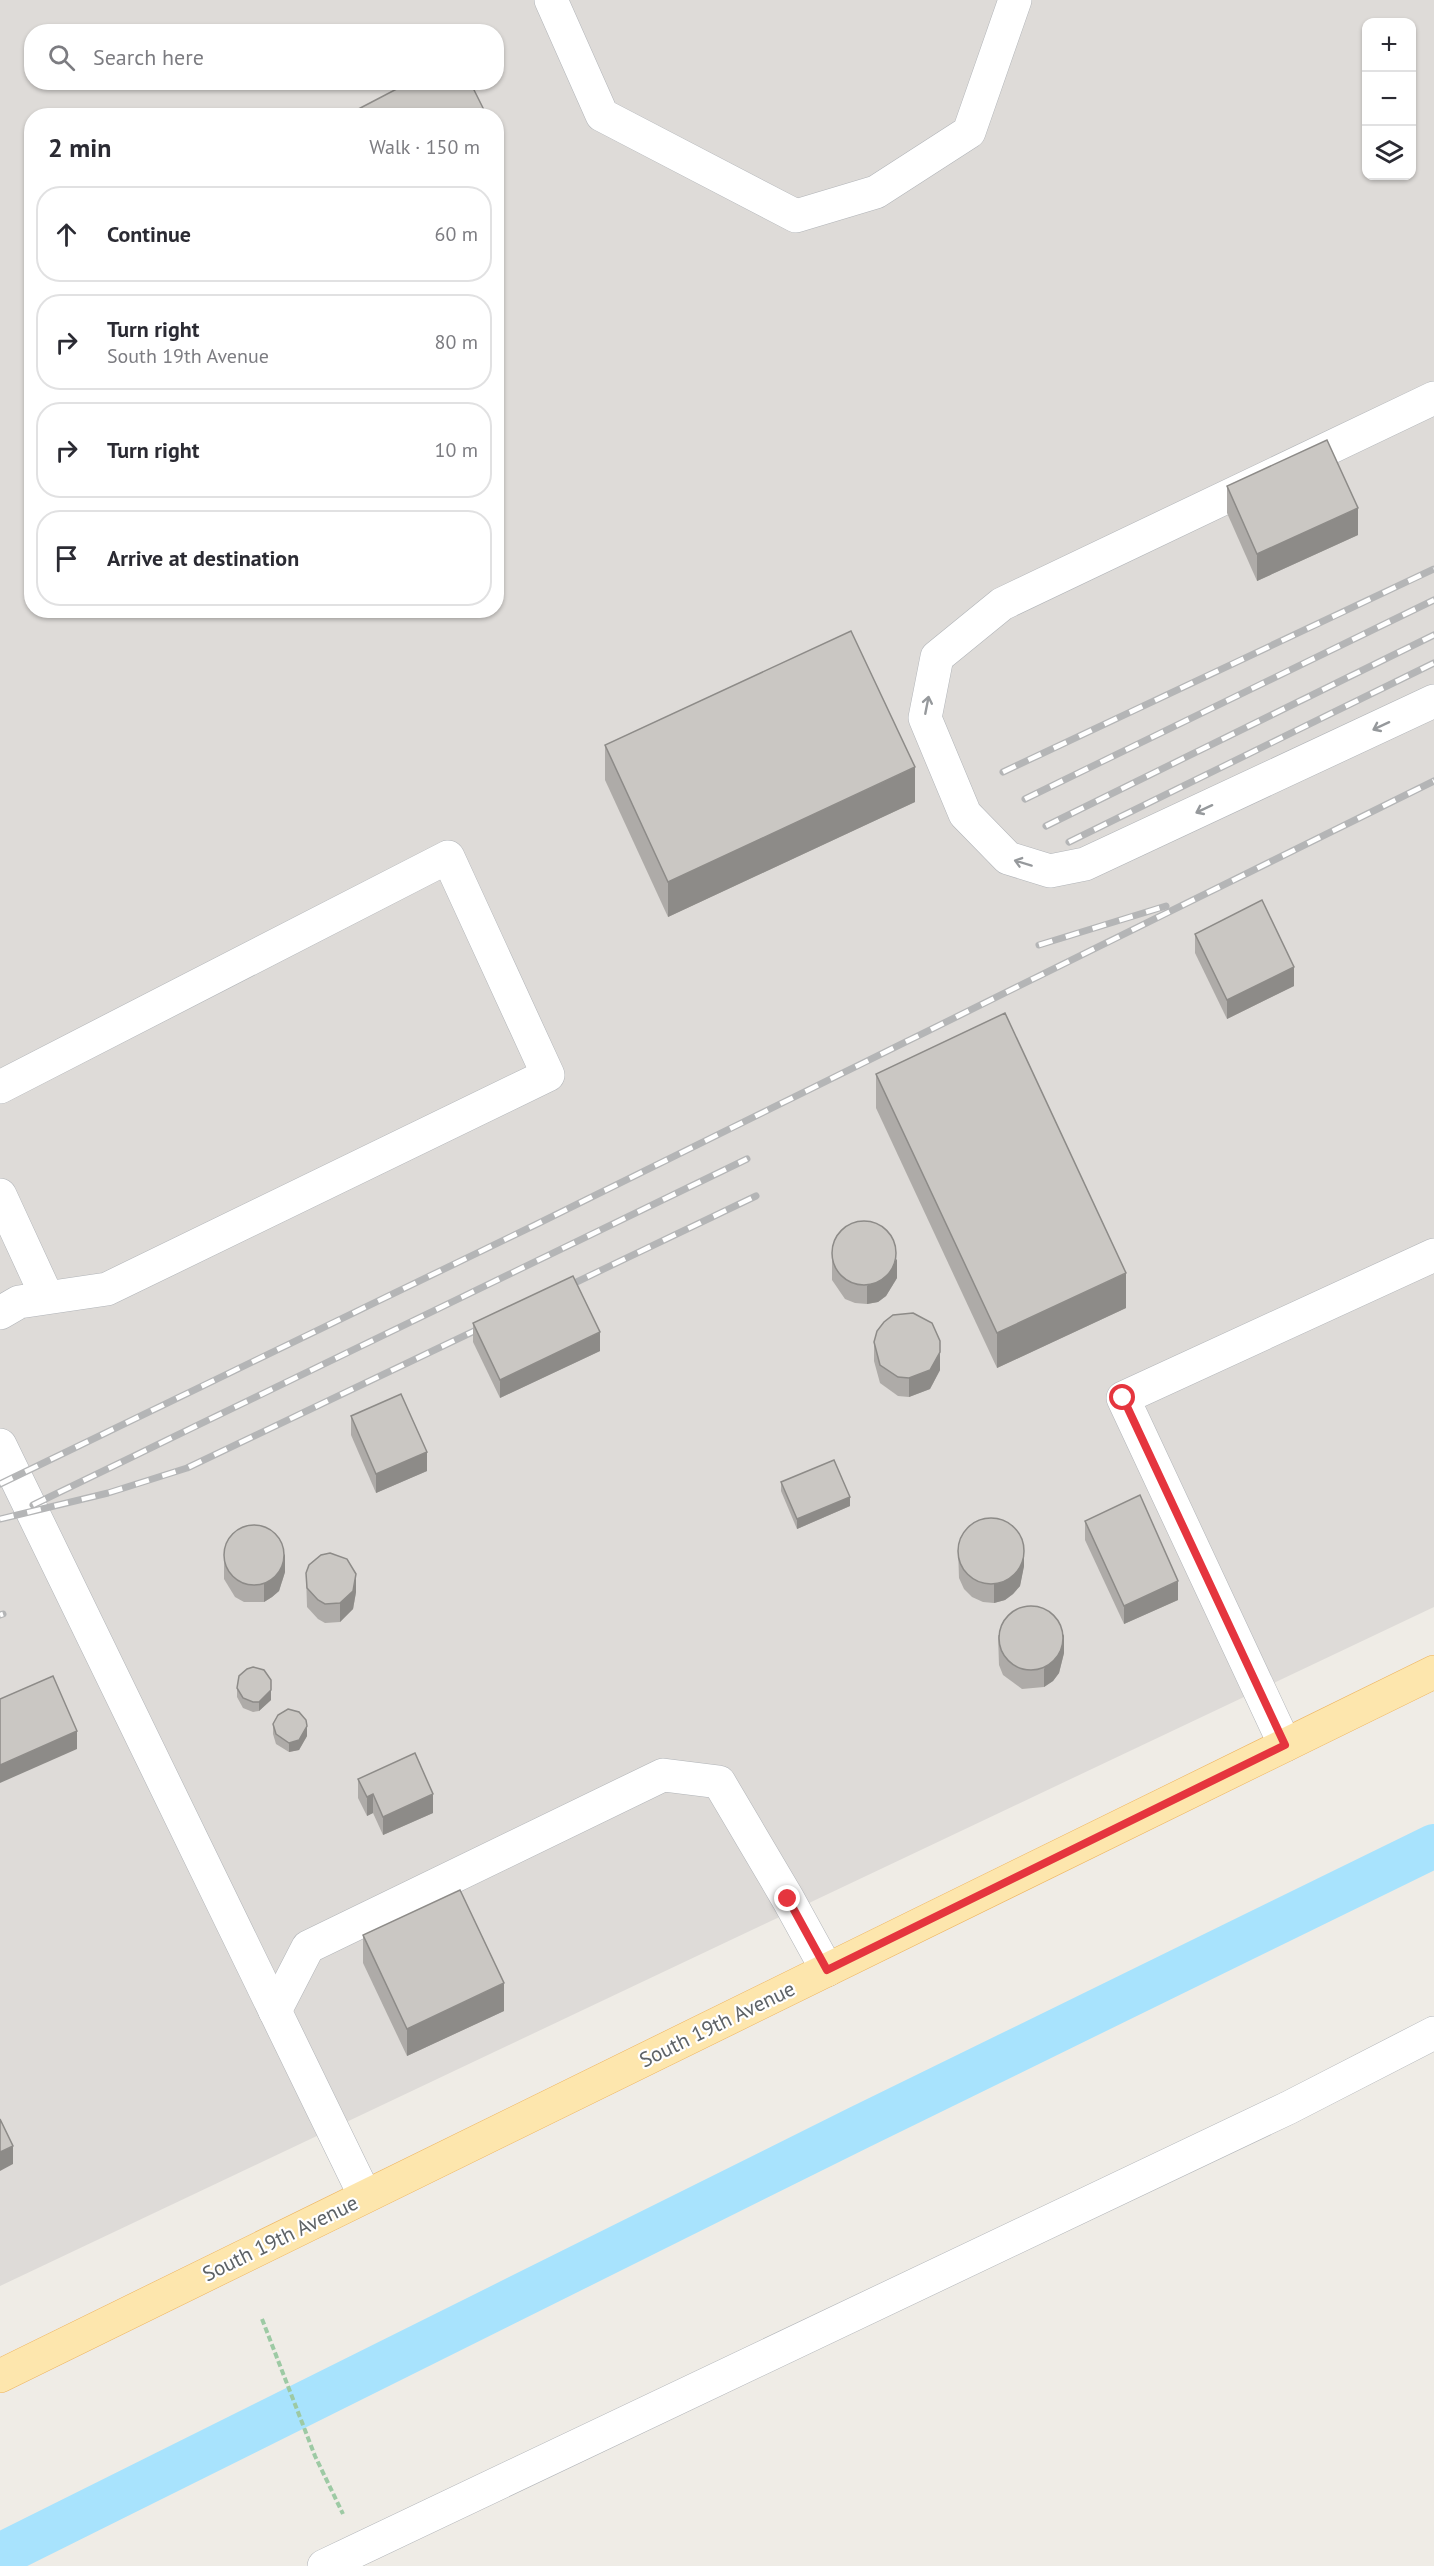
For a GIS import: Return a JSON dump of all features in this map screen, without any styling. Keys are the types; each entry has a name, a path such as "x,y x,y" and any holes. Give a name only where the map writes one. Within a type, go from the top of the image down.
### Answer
{"main road":[{"name":"South 19th Avenue","path":"0,2376 1434,1672"}],"lane":[{"path":"551,0 602,116 796,216 876,192 969,132 1015,0"},
{"path":"1434,398 1002,604 937,657 925,718 965,814 1008,858 1050,871 1085,864 1434,701"},
{"path":"0,1087 448,857 548,1075 107,1290 19,1302 0,1313"},
{"path":"0,1195 47,1297"},
{"path":"1285,1745 1123,1398 1434,1255"},
{"path":"0,1445 365,2196"},
{"path":"275,2011 308,1947 663,1775 719,1782 827,1970"},
{"path":"324,2566 1288,2108 1434,2032"}],"path":[{"path":"262,2319 315,2456 360,2549"}],"shaded area":[{"path":"0,0 1434,0 1434,1607 0,2286"}],"building":[{"path":"395,90 474,90 483,108 360,108"},
{"path":"1327,440 1358,508 1257,554 1227,486"},
{"path":"851,631 915,767 668,882 605,745"},
{"path":"1262,900 1294,967 1227,1000 1195,934"},
{"path":"1005,1013 1126,1273 997,1333 876,1074"},
{"path":"858,1221 870,1221 887,1230 894,1241 896,1253 894,1265 887,1276 870,1285 858,1285 846,1280 837,1271 832,1259 832,1247 837,1235 846,1226"},
{"path":"573,1276 600,1332 500,1380 473,1323"},
{"path":"913,1313 932,1323 940,1341 940,1352 930,1370 909,1378 898,1377 880,1365 874,1342 877,1331 893,1315"},
{"path":"401,1394 427,1452 376,1474 351,1416"},
{"path":"834,1460 850,1497 797,1519 781,1482"},
{"path":"1140,1495 1178,1581 1124,1606 1085,1521"},
{"path":"991,1518 1003,1521 1014,1528 1021,1539 1024,1551 1021,1563 1014,1574 1003,1581 991,1584 979,1581 968,1574 961,1563 958,1551 961,1539 968,1528 979,1521"},
{"path":"254,1525 275,1534 284,1555 275,1576 254,1585 233,1576 224,1555 233,1534"},
{"path":"330,1553 347,1559 356,1574 353,1591 340,1603 325,1604 307,1588 306,1573 309,1565 321,1555"},
{"path":"1025,1606 1037,1606 1054,1615 1061,1626 1063,1638 1061,1650 1054,1661 1037,1670 1025,1670 1013,1665 1004,1656 999,1644 999,1632 1004,1620 1013,1611"},
{"path":"253,1667 264,1670 271,1680 271,1690 259,1702 243,1698 237,1688 239,1676"},
{"path":"53,1676 77,1731 0,1765 0,1699"},
{"path":"288,1709 299,1712 306,1720 307,1726 299,1740 289,1743 276,1734 273,1724 278,1715"},
{"path":"415,1753 433,1794 383,1817 373,1794 367,1797 358,1779"},
{"path":"460,1890 504,1983 407,2029 363,1935"},
{"path":"0,2119 13,2146 0,2152"}],"waterway":[{"path":"0,2555 858,2128 1434,1846"}],"railway":[{"path":"1003,772 1434,569"},
{"path":"1025,799 1434,600"},
{"path":"1046,826 1434,635"},
{"path":"1069,842 1434,663"},
{"path":"0,1484 535,1225 1434,781"},
{"path":"1039,945 1166,906"},
{"path":"33,1505 747,1159"},
{"path":"562,1289 756,1196"},
{"path":"0,1519 108,1493 187,1468 489,1324"}],"route":[{"path":"788,1899 827,1970 1285,1745 1224,1610 1123,1398"}]}
